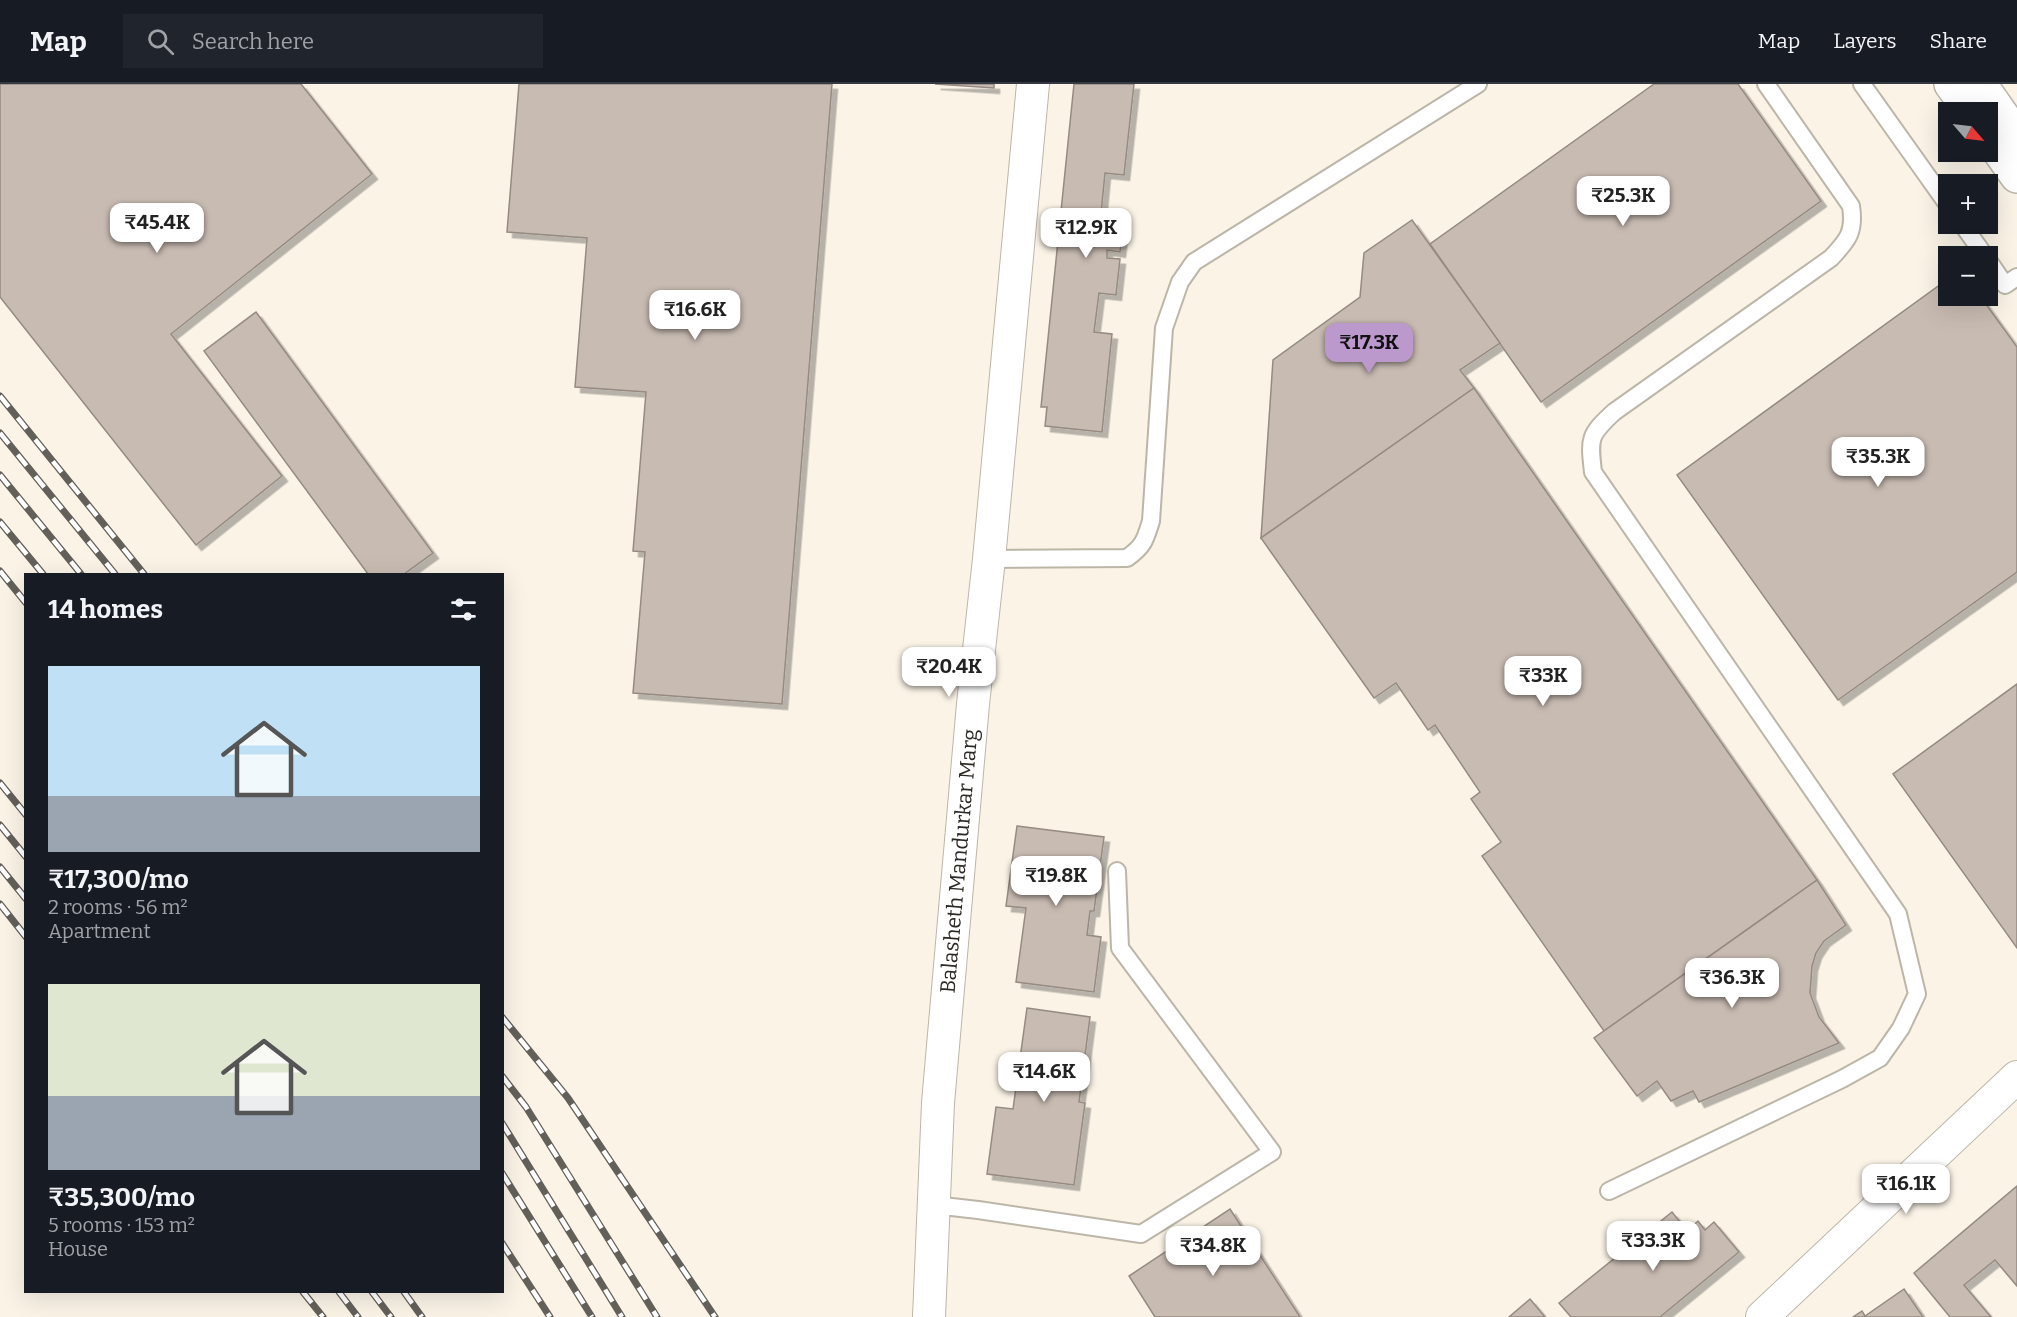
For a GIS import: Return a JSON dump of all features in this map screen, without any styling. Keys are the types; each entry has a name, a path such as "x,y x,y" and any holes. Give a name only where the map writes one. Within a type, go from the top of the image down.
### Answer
{"main road":[{"path":"1951,84 1964,102"},
{"path":"1980,84 2017,137"},
{"path":"1998,149 2017,176"}],"street":[{"name":"Balasheth Mandurkar Marg","path":"929,1317 938,1103 973,704 989,559 1033,84"},
{"path":"1762,1317 2017,1077"}],"lane":[{"path":"989,559 1128,558 1139,549 1144,543 1151,521 1164,328 1180,282 1194,262 1478,84"},
{"path":"1608,1191 1842,1079 1880,1058 1901,1028 1917,994 1898,914 1593,472 1590,451 1594,431 1614,412 1831,258 1846,243 1854,224 1851,206 1766,84"},
{"path":"1862,84 1938,191"},
{"path":"1998,275 2005,285 2017,277"},
{"path":"934,1205 1141,1234 1272,1152 1120,948 1117,871"}],"building":[{"path":"0,84 301,84 372,174 171,334 282,476 196,545 0,297"},
{"path":"519,84 832,84 782,704 633,693 645,552 633,551 646,392 575,387 587,238 507,232"},
{"path":"935,84 994,84 994,88"},
{"path":"1074,84 1134,84 1124,175 1105,173 1101,214 1124,216 1120,252 1107,250 1107,258 1120,259 1116,295 1099,293 1094,332 1112,334 1102,432 1045,426 1047,407 1041,407"},
{"path":"1654,84 1738,84 1821,201 1541,402 1430,244"},
{"path":"1412,220 1500,343 1460,370 1474,388 1261,538 1273,360 1360,297 1364,253"},
{"path":"1938,286 1938,306 1987,306 2017,347 2017,572 1838,700 1677,475"},
{"path":"256,312 433,553 405,573 367,573 204,351"},
{"path":"1474,388 1817,880 1604,1031 1482,856 1501,842 1471,799 1480,792 1435,725 1428,730 1396,683 1374,698 1261,538"},
{"path":"2017,684 2017,948 1893,774"},
{"path":"1017,826 1104,837 1094,911 1090,911 1087,935 1101,937 1094,992 1016,982 1026,908 1006,906"},
{"path":"1817,880 1846,925 1824,941 1816,953 1812,966 1810,993 1819,1017 1839,1043 1699,1102 1693,1091 1671,1101 1657,1081 1637,1096 1594,1038"},
{"path":"1027,1008 1090,1017 1079,1102 1085,1103 1074,1185 987,1174 996,1107 1013,1109"},
{"path":"2017,1186 2017,1286 1995,1260 1964,1285 1991,1317 1950,1317 1914,1273"},
{"path":"1230,1209 1300,1317 1155,1317 1129,1276"},
{"path":"1672,1212 1687,1231 1698,1221 1705,1230 1714,1222 1739,1252 1660,1317 1571,1317 1559,1303"},
{"path":"1904,1289 1923,1317 1853,1317 1862,1311 1865,1316"},
{"path":"1530,1299 1545,1317 1509,1317"}],"railway":[{"path":"0,396 143,573"},
{"path":"0,433 114,573"},
{"path":"0,475 80,573"},
{"path":"0,522 42,573"},
{"path":"0,571 24,601"},
{"path":"0,783 24,813"},
{"path":"0,825 24,855"},
{"path":"0,867 24,897"},
{"path":"0,904 24,934"},
{"path":"504,1019 568,1098 715,1317"},
{"path":"504,1079 526,1107 657,1317"},
{"path":"504,1126 622,1317"},
{"path":"504,1176 592,1317"},
{"path":"504,1246 550,1317"},
{"path":"304,1293 323,1317"},
{"path":"340,1293 358,1317"},
{"path":"373,1293 391,1317"},
{"path":"405,1293 422,1317"}]}
